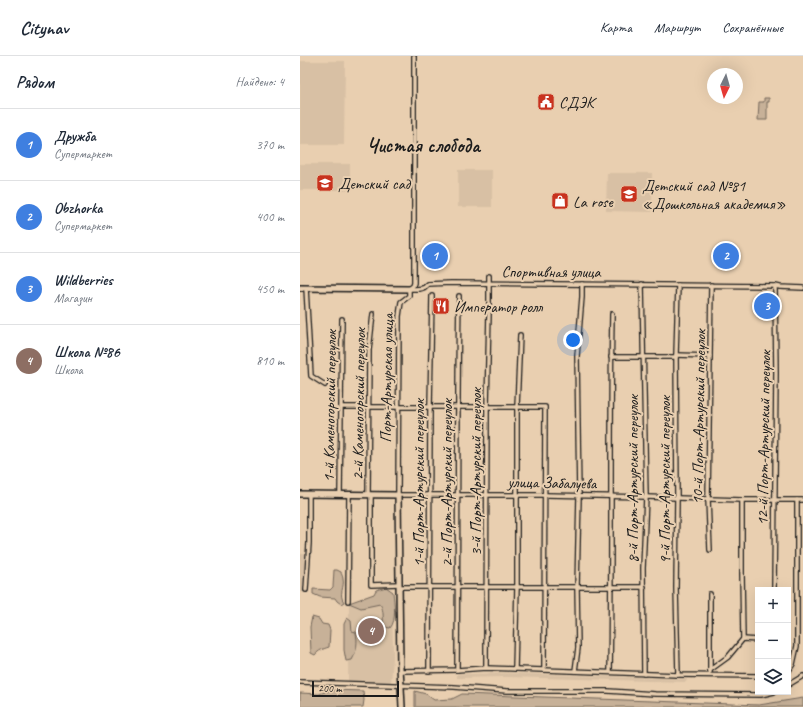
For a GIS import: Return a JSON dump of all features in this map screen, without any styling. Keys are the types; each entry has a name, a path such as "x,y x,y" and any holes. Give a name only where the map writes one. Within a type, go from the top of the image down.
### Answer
{"street":[{"name":"Порт-Артурская улица","path":"402,707 400,667 398,406 400,309 401,302 408,296 409,289 413,286 414,276 414,56"},
{"name":"3-й Порт-Артурский переулок","path":"486,668 489,276"},
{"name":"Спортивная улица","path":"300,288 419,289 424,288 428,284 489,283 775,286 803,288"},
{"path":"575,671 578,648 577,587 579,496 577,356 582,284"},
{"name":"8-й Порт-Артурский переулок","path":"642,284 646,497 643,568 644,674"},
{"name":"9-й Порт-Артурский переулок","path":"678,285 676,356 676,588 678,675"},
{"name":"10-й Порт-Артурский переулок","path":"710,550 708,499 711,285"},
{"name":"12-й Порт-Артурский переулок","path":"774,587 776,351 775,286"},
{"path":"306,288 311,376 325,386"},
{"name":"1-й Порт-Артурский переулок","path":"429,671 429,495 432,296"},
{"name":"2-й Порт-Артурский переулок","path":"457,670 459,296"},
{"name":"2-й Каменогорский переулок","path":"373,314 369,350 371,585 399,585"},
{"path":"610,672 612,496 610,436 612,314"},
{"name":"1-й Каменогорский переулок","path":"340,495 342,318"},
{"path":"515,669 517,587 517,407 520,335"},
{"path":"611,357 710,356"},
{"path":"342,407 545,407 546,495 544,670"},
{"name":"улица Забалуева","path":"300,494 546,495 803,500"},
{"path":"306,590 309,543 309,494"},
{"name":"1-й Каменогорский переулок","path":"348,601 349,495"},
{"path":"710,670 728,656 743,639 742,500"},
{"path":"791,667 797,646 797,500"},
{"path":"399,585 429,587 644,587"},
{"path":"710,594 710,675"},
{"path":"743,639 755,640"},
{"path":"401,671 486,668 644,674 755,676"},
{"path":"791,683 803,676"},
{"path":"300,682 507,690 755,695"}],"shaded area":[{"path":"300,61 345,61 344,145 300,145"},
{"path":"764,98 769,98 769,102 767,102 767,120 758,120 759,102 764,102"},
{"path":"300,164 350,164 350,190 300,190"},
{"path":"458,170 492,170 492,207 458,207"},
{"name":"Детский сад №81 «Дошкольная академия»","path":"607,173 652,173 652,212 606,211"},
{"path":"300,554 306,554 303,592 300,592"},
{"path":"334,570 341,572 343,578 342,599 344,602 341,604 335,598 320,597 313,594 313,589 330,590 333,587"},
{"path":"386,587 393,592 394,601 394,621 390,628 384,627 380,604 361,608 349,603 374,594 376,590"},
{"path":"384,592 392,593 393,658 391,683 348,682 349,604"},
{"path":"312,617 319,619 322,624 328,625 330,630 329,647 323,649 315,655 311,653 310,627"},
{"path":"347,618 351,621 352,631 356,632 357,643 352,660 346,661 344,650 344,624"},
{"path":"507,673 687,679 686,682 506,677 457,678 457,674"},
{"path":"331,690 363,691 363,707 300,707 300,693 319,694"},
{"path":"415,691 426,694 434,700 452,699 462,694 759,705 803,698 803,707 415,707"}],"place":[{"name":"СДЭК","path":"546,102"},
{"name":"Детский сад","path":"325,183"},
{"name":"Детский сад №81 «Дошкольная академия»","path":"629,194"},
{"name":"La rose","path":"560,201"},
{"name":"Дружба","path":"435,256"},
{"name":"Obzhorka","path":"726,256"},
{"name":"Император ролл","path":"441,306"},
{"name":"Wildberries","path":"767,306"},
{"name":"Школа №86","path":"371,631"}],"district":[{"name":"Чистая слобода","path":"423,145"}]}
